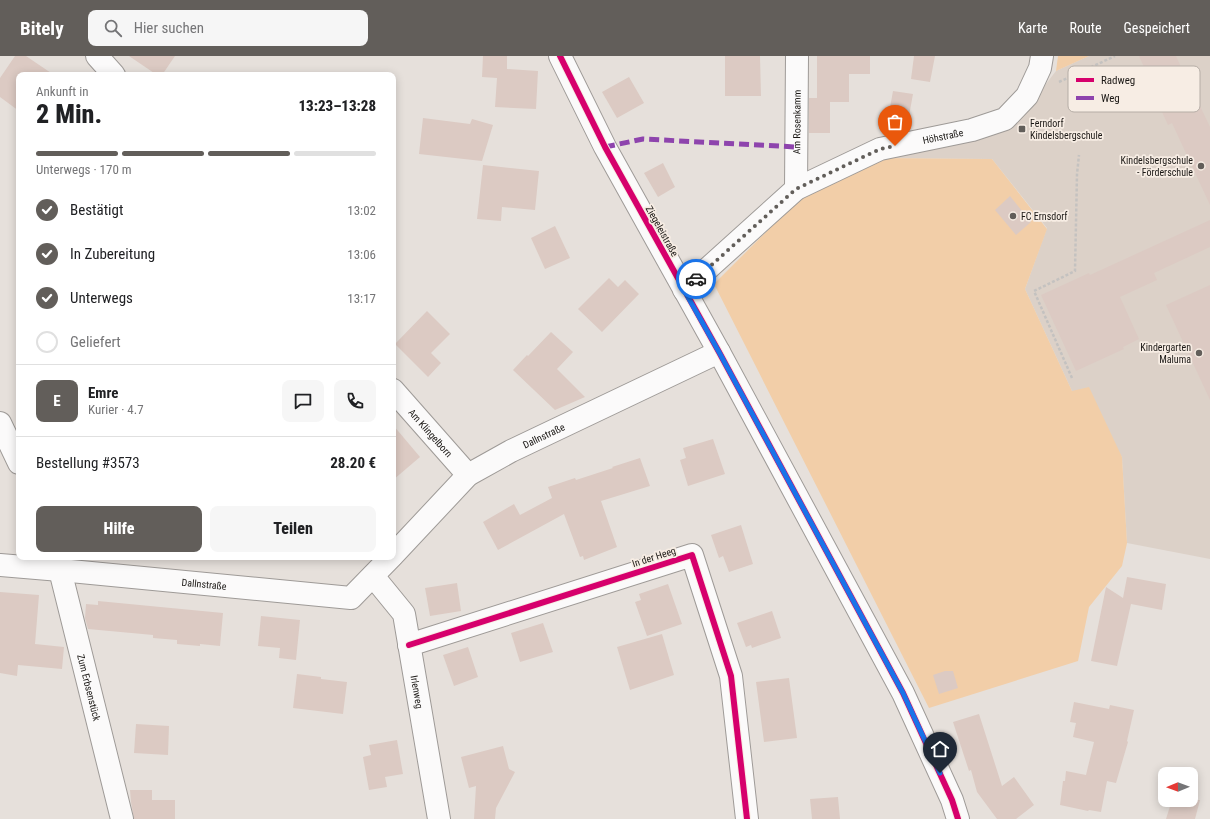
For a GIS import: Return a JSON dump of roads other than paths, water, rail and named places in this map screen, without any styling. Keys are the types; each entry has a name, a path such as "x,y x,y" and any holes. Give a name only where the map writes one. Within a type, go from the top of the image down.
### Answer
{"street":[{"path":"97,56 111,72"},
{"name":"Ziegeleistraße","path":"560,56 605,147 719,352 903,693 952,800 958,819"},
{"name":"Am Rosenkamm","path":"796,189 797,56"},
{"name":"Höhstraße","path":"684,290 796,189 880,149 972,130 1005,119 1027,96 1040,68 1042,56"},
{"name":"Dallnstraße","path":"396,552 468,475 511,451 719,352"},
{"name":"Am Klingelborn","path":"396,393 468,475"},
{"path":"0,423 16,457"},
{"name":"In der Heeg","path":"409,646 692,555 732,676 747,819"},
{"name":"Dallnstraße","path":"0,565 57,563 351,598 388,560"},
{"name":"Zum Erbsenstück","path":"57,563 122,819"},
{"name":"Irlenweg","path":"373,576 404,614 439,819"}],"place":[{"name":"Ferndorf Kindelsbergschule","path":"1022,129"},
{"name":"Kindelsbergschule - Förderschule","path":"1201,166"},
{"name":"FC Ernsdorf","path":"1013,216"},
{"name":"Kindergarten Maluma","path":"1199,353"}]}
